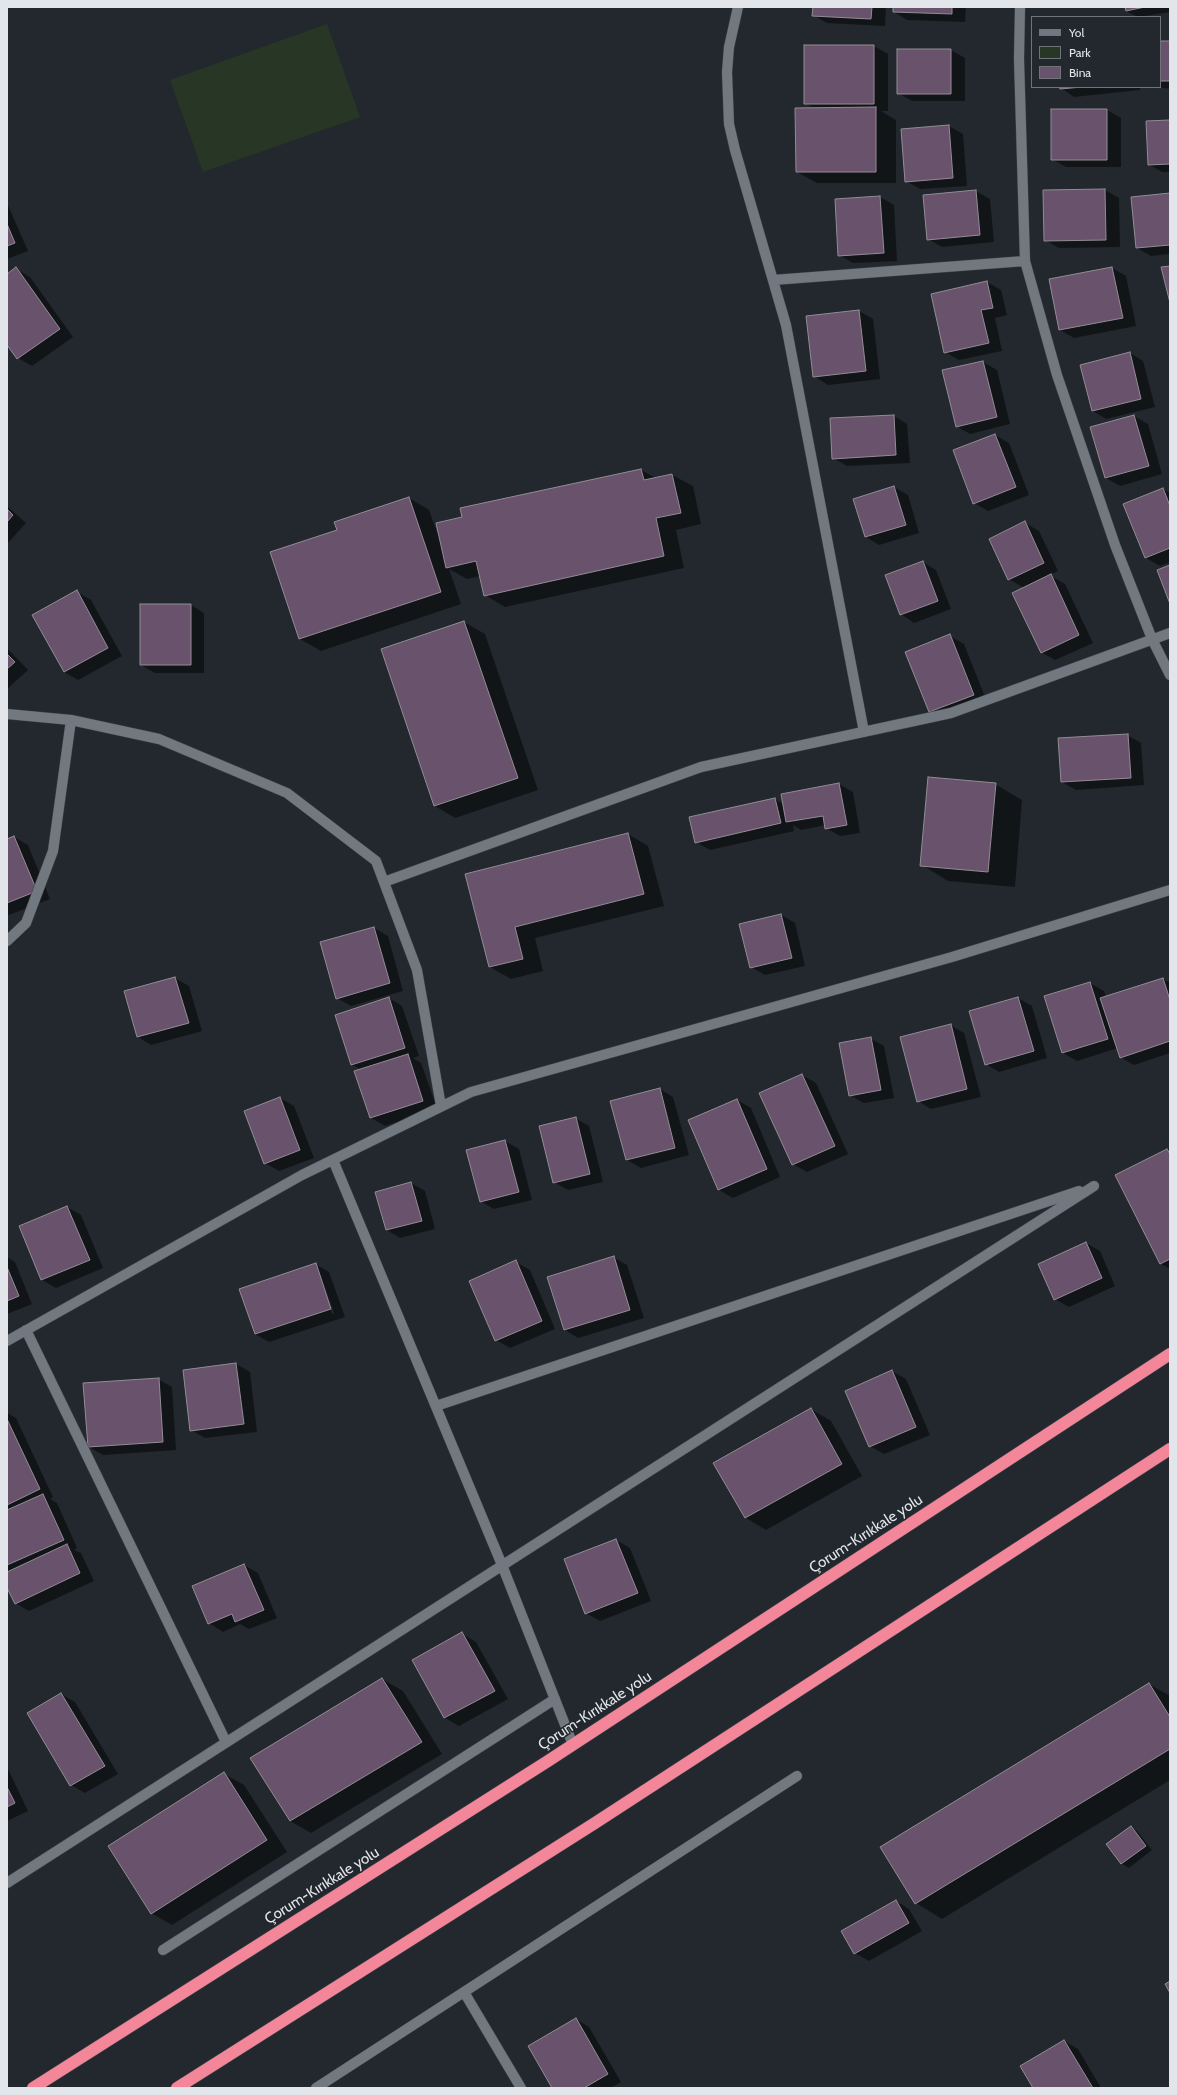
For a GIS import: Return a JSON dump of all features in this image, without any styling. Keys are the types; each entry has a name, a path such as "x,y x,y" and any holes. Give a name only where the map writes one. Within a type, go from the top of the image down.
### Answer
{"highway":[{"name":"Çorum-Kırıkkale yolu","path":"33,2088 573,1745 1170,1354"},
{"path":"177,2088 595,1823 1170,1449"}],"street":[{"path":"738,7 729,47 727,72 729,124 735,150 786,325 864,732"},
{"path":"1020,7 1019,59 1025,261 1057,375 1115,545 1152,639 1170,675"},
{"path":"773,280 1025,261"},
{"path":"384,882 701,767 951,713 1170,633"},
{"path":"7,714 71,720 159,739 287,793 376,861 417,970 441,1106"},
{"path":"7,941 26,923 53,851 71,720"},
{"path":"7,1341 302,1175 471,1092 952,957 1170,890"},
{"path":"333,1160 502,1565 573,1745"},
{"path":"7,1883 1094,1186 436,1406"},
{"path":"26,1330 226,1742"},
{"path":"163,1950 555,1699"},
{"path":"316,2088 797,1776"},
{"path":"464,1992 521,2088"}],"green space":[{"path":"327,24 360,117 203,172 170,80"}],"building":[{"path":"813,7 872,7 871,19 812,16"},
{"path":"893,7 952,7 952,14 893,12"},
{"path":"1125,7 1145,7 1126,11"},
{"path":"1161,41 1170,41 1170,81 1161,81"},
{"path":"804,45 874,45 874,104 804,104"},
{"path":"897,49 951,49 951,94 897,94"},
{"path":"876,107 876,172 796,172 795,108"},
{"path":"1051,109 1107,109 1107,160 1051,160"},
{"path":"1170,120 1170,164 1148,165 1146,121"},
{"path":"949,125 953,178 905,182 901,129"},
{"path":"1105,189 1106,240 1044,241 1043,190"},
{"path":"976,190 980,235 927,240 923,195"},
{"path":"1170,193 1170,245 1136,248 1131,197"},
{"path":"880,196 884,253 838,256 835,199"},
{"path":"7,224 15,243 7,246"},
{"path":"1170,266 1170,303 1161,267"},
{"path":"16,267 60,329 17,359 7,345 7,274"},
{"path":"1112,267 1123,318 1059,330 1049,279"},
{"path":"987,281 993,308 981,310 989,343 944,353 931,294"},
{"path":"859,310 866,371 813,377 806,316"},
{"path":"1130,352 1141,399 1092,411 1080,365"},
{"path":"983,361 997,417 956,427 942,370"},
{"path":"894,415 896,455 832,459 830,418"},
{"path":"1134,415 1149,466 1105,478 1090,427"},
{"path":"995,434 1016,487 973,504 953,450"},
{"path":"641,469 644,480 672,474 681,513 656,518 664,556 484,596 476,561 446,568 436,523 462,517 460,508"},
{"path":"894,486 906,525 865,537 853,499"},
{"path":"1163,488 1170,506 1170,548 1145,558 1123,504"},
{"path":"409,497 441,592 299,639 270,552 337,530 334,522"},
{"path":"7,509 13,515 7,522"},
{"path":"1025,521 1044,563 1008,580 989,539"},
{"path":"923,561 938,601 900,615 885,575"},
{"path":"1170,565 1170,604 1157,570"},
{"path":"1051,574 1079,635 1041,653 1012,593"},
{"path":"77,590 108,648 64,672 32,615"},
{"path":"140,604 191,604 191,665 140,665"},
{"path":"464,621 518,778 434,806 381,649"},
{"path":"950,634 974,695 929,712 905,652"},
{"path":"7,654 15,662 7,669"},
{"path":"1128,734 1131,778 1061,782 1058,738"},
{"path":"928,777 996,783 988,872 920,866"},
{"path":"839,783 847,825 825,829 823,816 786,822 781,794"},
{"path":"775,798 781,823 695,843 689,817"},
{"path":"628,833 644,894 515,927 523,959 489,967 465,874"},
{"path":"14,836 37,891 7,903 7,839"},
{"path":"781,914 792,958 750,968 739,924"},
{"path":"374,927 390,983 336,999 320,942"},
{"path":"175,977 189,1023 137,1037 124,991"},
{"path":"1163,978 1170,1000 1170,1041 1120,1058 1100,998"},
{"path":"1090,982 1108,1039 1062,1053 1044,996"},
{"path":"389,997 405,1048 351,1065 335,1015"},
{"path":"1018,997 1034,1051 985,1065 969,1011"},
{"path":"951,1024 967,1089 917,1102 900,1037"},
{"path":"871,1037 881,1090 849,1096 839,1043"},
{"path":"408,1054 423,1101 370,1118 354,1071"},
{"path":"802,1074 835,1146 792,1165 759,1093"},
{"path":"660,1088 675,1148 626,1160 610,1101"},
{"path":"280,1097 300,1150 264,1164 244,1111"},
{"path":"737,1099 767,1169 718,1190 688,1120"},
{"path":"576,1117 590,1174 553,1183 539,1126"},
{"path":"505,1140 519,1192 480,1202 466,1150"},
{"path":"1167,1149 1170,1154 1170,1259 1160,1264 1115,1175"},
{"path":"411,1182 422,1221 386,1230 375,1192"},
{"path":"67,1206 90,1260 41,1280 19,1226"},
{"path":"1086,1242 1102,1278 1054,1300 1038,1264"},
{"path":"614,1256 630,1310 564,1330 547,1277"},
{"path":"516,1260 542,1321 495,1341 469,1281"},
{"path":"316,1263 331,1309 255,1334 239,1289"},
{"path":"7,1267 19,1296 7,1301"},
{"path":"236,1363 244,1424 190,1431 183,1370"},
{"path":"892,1370 916,1427 869,1447 845,1391"},
{"path":"159,1378 163,1442 88,1447 83,1383"},
{"path":"811,1408 842,1464 745,1518 713,1463"},
{"path":"7,1419 40,1489 7,1505"},
{"path":"43,1494 64,1540 7,1565 7,1510"},
{"path":"616,1539 638,1593 585,1614 564,1559"},
{"path":"67,1544 80,1573 15,1604 7,1588 7,1572"},
{"path":"244,1564 264,1610 235,1622 232,1614 208,1624 192,1586"},
{"path":"462,1632 495,1691 444,1718 412,1660"},
{"path":"382,1678 422,1742 290,1821 250,1758"},
{"path":"1149,1683 1170,1717 1170,1749 915,1904 880,1847"},
{"path":"61,1693 105,1766 70,1786 27,1713"},
{"path":"224,1772 267,1840 151,1914 108,1846"},
{"path":"7,1787 15,1803 7,1807"},
{"path":"1131,1826 1146,1846 1121,1864 1106,1844"},
{"path":"896,1900 909,1923 854,1954 841,1931"},
{"path":"1170,1981 1170,1993 1165,1984"},
{"path":"576,2018 608,2074 584,2088 552,2088 528,2046"},
{"path":"1064,2040 1093,2088 1033,2088 1020,2066"}]}
